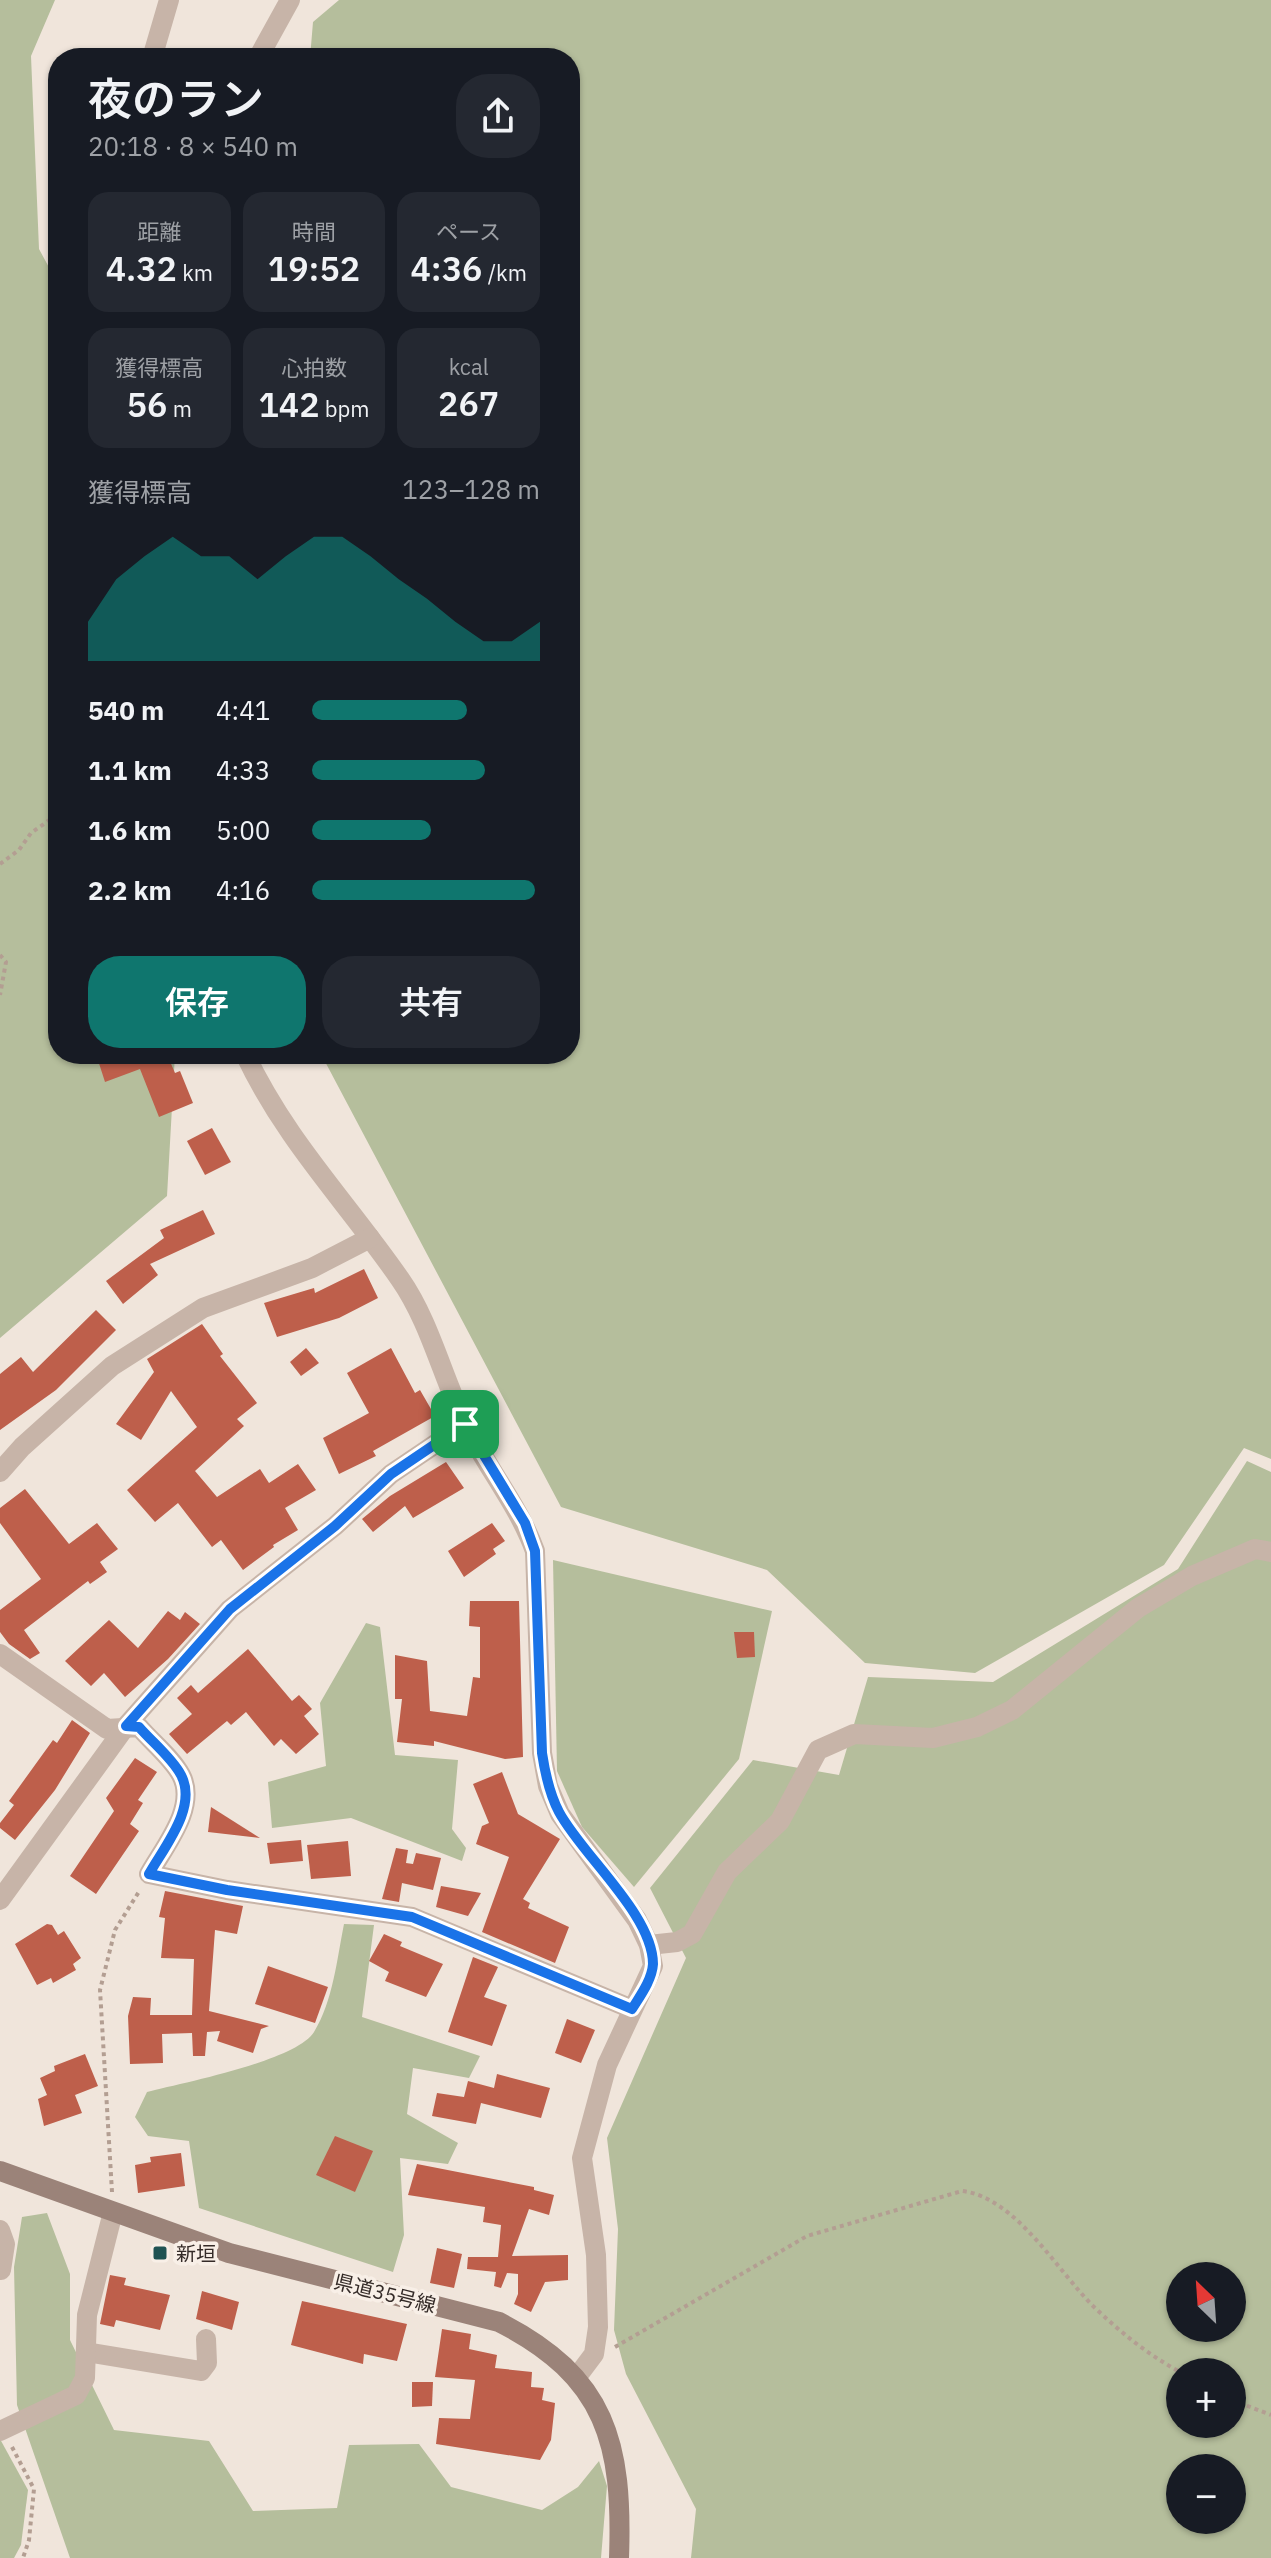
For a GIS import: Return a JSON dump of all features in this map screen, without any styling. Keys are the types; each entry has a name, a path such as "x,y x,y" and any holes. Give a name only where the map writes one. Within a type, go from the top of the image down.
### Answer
{"main road":[{"name":"県道35号線","path":"0,2171 113,2205 229,2253 499,2322 557,2357 576,2378 603,2421 617,2461 621,2501 619,2558"}],"street":[{"path":"155,48 169,0"},
{"path":"264,48 290,0"},
{"path":"250,1064 265,1096 298,1149 370,1238 419,1313 465,1424 525,1523 535,1551 542,1753 548,1786 560,1814 637,1920 649,1945 653,1966 607,2065 582,2158 596,2255 598,2327 594,2354 576,2378"},
{"path":"0,1472 22,1447 112,1366 203,1308 312,1268 370,1238"},
{"path":"0,1900 126,1726 230,1609 335,1526 391,1474 465,1424"},
{"path":"649,1945 677,1942 692,1934 727,1872 780,1821 818,1750 854,1734 933,1738 977,1727 1012,1710 1138,1608 1192,1576 1255,1549 1271,1552"},
{"path":"0,1654 107,1729 139,1727 181,1775 187,1796 181,1816 149,1874 227,1890 412,1917 632,2009"},
{"path":"2,2430 76,2395 85,2378 87,2315 113,2205"},
{"path":"0,2230 5,2244 1,2270"},
{"path":"86,2352 201,2371 207,2363 206,2339"}],"path":[{"path":"0,864 19,850 31,833 48,821"},
{"path":"0,955 6,962 0,995"},
{"path":"113,2205 100,1990 115,1930 149,1874"},
{"path":"594,2354 613,2348 807,2236 962,2191 979,2193 1010,2215 1092,2304 1144,2353 1166,2365"},
{"path":"1246,2405 1271,2415"},
{"path":"2,2430 34,2489 29,2540 23,2558"}],"green space":[{"path":"0,0 55,0 31,56 39,249 48,266 48,1064 174,1064 167,1196 0,1338"},
{"path":"339,0 1271,0 1271,1459 1244,1448 1164,1565 975,1673 865,1663 767,1570 561,1507 326,1064 580,1064 580,48 311,48 313,22"},
{"path":"1247,1461 1271,1472 1271,2558 691,2558 696,2509 626,2374 614,2330 618,2229 607,2138 686,1958 650,1888 753,1760 839,1775 868,1677 993,1682 1178,1569"},
{"path":"553,1560 772,1611 739,1759 634,1887 582,1827 557,1771"},
{"path":"366,1623 380,1627 395,1755 458,1760 452,1829 466,1848 462,1861 351,1818 272,1828 268,1782 326,1766 320,1703"},
{"path":"344,1924 374,1925 362,2017 480,2056 469,2078 413,2068 407,2114 458,2143 448,2164 400,2158 404,2235 393,2272 199,2208 189,2141 148,2136 135,2117 147,2092 237,2070 303,2043 314,2032 326,2007"},
{"path":"47,2213 70,2274 70,2340 114,2430 209,2441 253,2511 337,2508 349,2445 419,2444 451,2487 542,2510 578,2487 599,2461 607,2486 601,2558 70,2558 17,2405 14,2267 22,2217"},
{"path":"0,2439 28,2490 21,2545 14,2558 0,2558"}],"building":[{"path":"99,1064 171,1064 175,1073 180,1071 193,1103 159,1117 140,1069 105,1082"},
{"path":"212,1128 231,1162 205,1175 187,1141"},
{"path":"203,1210 215,1234 150,1264 158,1275 123,1304 106,1281 164,1238 160,1230"},
{"path":"364,1269 378,1298 339,1318 277,1337 264,1303 314,1288 315,1293"},
{"path":"96,1310 116,1330 56,1390 0,1430 0,1374 21,1357 33,1372"},
{"path":"202,1324 223,1354 220,1356 257,1403 237,1419 244,1426 195,1471 217,1497 260,1469 269,1483 298,1464 316,1490 285,1508 298,1530 273,1545 243,1570 221,1540 212,1547 178,1503 155,1522 127,1490 197,1427 171,1391 141,1440 116,1424 154,1372 147,1359"},
{"path":"306,1348 319,1363 301,1376 290,1362"},
{"path":"391,1348 415,1393 420,1390 435,1416 373,1451 376,1456 339,1474 323,1438 369,1413 347,1373"},
{"path":"446,1462 464,1488 413,1518 405,1506 373,1532 362,1519 390,1496"},
{"path":"25,1489 69,1544 97,1523 118,1549 100,1562 107,1572 90,1584 88,1581 24,1630 40,1653 30,1659 9,1644 0,1632 0,1610 41,1579 0,1523 0,1508"},
{"path":"492,1523 505,1541 493,1549 496,1554 464,1577 448,1551"},
{"path":"470,1601 519,1601 523,1757 505,1759 434,1741 434,1746 397,1742 402,1699 395,1699 395,1655 427,1661 430,1711 467,1716 473,1677 480,1678 480,1627 469,1626"},
{"path":"168,1611 180,1620 185,1612 200,1624 168,1659 125,1697 104,1673 91,1686 65,1661 109,1620 138,1648"},
{"path":"734,1632 754,1632 755,1657 737,1658"},
{"path":"248,1649 292,1701 299,1695 312,1709 304,1716 319,1734 296,1754 281,1739 274,1746 246,1712 231,1725 227,1721 187,1754 169,1734 192,1714 177,1698 191,1685 198,1693"},
{"path":"72,1720 90,1733 55,1790 15,1840 0,1828 0,1823 14,1805 9,1801 53,1740 57,1743"},
{"path":"135,1758 157,1772 138,1800 143,1803 130,1824 139,1831 96,1894 70,1876 114,1811 106,1798"},
{"path":"502,1772 518,1814 560,1839 523,1899 530,1903 528,1908 569,1927 555,1963 482,1932 509,1857 476,1844 482,1826 489,1823 473,1784"},
{"path":"211,1807 260,1838 208,1832"},
{"path":"301,1840 303,1861 270,1864 267,1843"},
{"path":"348,1841 351,1876 311,1879 307,1845"},
{"path":"396,1848 408,1850 406,1863 413,1864 416,1853 441,1858 433,1890 402,1883 399,1902 382,1899"},
{"path":"441,1886 481,1893 468,1916 436,1907"},
{"path":"165,1891 243,1906 237,1934 215,1930 209,2011 269,2026 261,2029 253,2053 217,2041 220,2031 207,2032 205,2056 193,2056 192,2033 162,2034 163,2063 130,2064 128,2016 133,1997 151,1998 150,2015 192,2015 194,1959 161,1958 165,1918 159,1917"},
{"path":"47,1924 52,1925 58,1935 64,1931 81,1958 73,1964 76,1970 53,1983 51,1978 37,1985 15,1944"},
{"path":"384,1934 402,1942 400,1946 443,1964 426,1997 385,1981 389,1972 369,1961"},
{"path":"473,1957 498,1967 484,1997 507,2005 492,2046 448,2032"},
{"path":"268,1966 328,1987 315,2023 255,2004"},
{"path":"567,2019 595,2030 581,2063 555,2053"},
{"path":"85,2054 98,2086 75,2095 82,2113 44,2126 38,2099 47,2095 40,2078 55,2071 54,2066"},
{"path":"497,2074 550,2088 541,2118 481,2103 476,2124 432,2116 437,2093 464,2097 468,2081 494,2088"},
{"path":"335,2136 373,2151 355,2192 316,2175"},
{"path":"181,2153 185,2186 138,2193 135,2165 151,2162 150,2157"},
{"path":"417,2164 534,2187 534,2190 554,2195 549,2215 529,2209 512,2256 568,2255 568,2280 545,2282 531,2312 514,2304 518,2294 518,2274 507,2273 501,2288 494,2286 496,2272 467,2269 468,2257 498,2257 501,2225 483,2222 485,2207 408,2195"},
{"path":"437,2248 462,2254 454,2288 430,2283"},
{"path":"110,2275 126,2278 124,2285 170,2295 160,2330 116,2320 114,2327 100,2324"},
{"path":"202,2291 239,2302 232,2330 196,2319"},
{"path":"302,2301 407,2324 397,2361 364,2354 363,2364 291,2345"},
{"path":"442,2329 471,2334 469,2349 497,2355 495,2368 532,2372 531,2387 544,2388 542,2400 555,2403 551,2440 540,2460 436,2444 439,2418 470,2419 475,2380 435,2377"},
{"path":"412,2382 433,2382 432,2406 412,2407"}],"place":[{"name":"新垣","path":"160,2253"}],"route":[{"path":"465,1424 525,1523 535,1551 542,1753 548,1786 560,1814 637,1920 649,1945 653,1966 647,1984 632,2009 412,1917 227,1890 149,1874 181,1816 187,1796 181,1775 139,1727 126,1726 230,1609 335,1526 391,1474 465,1424"}]}
